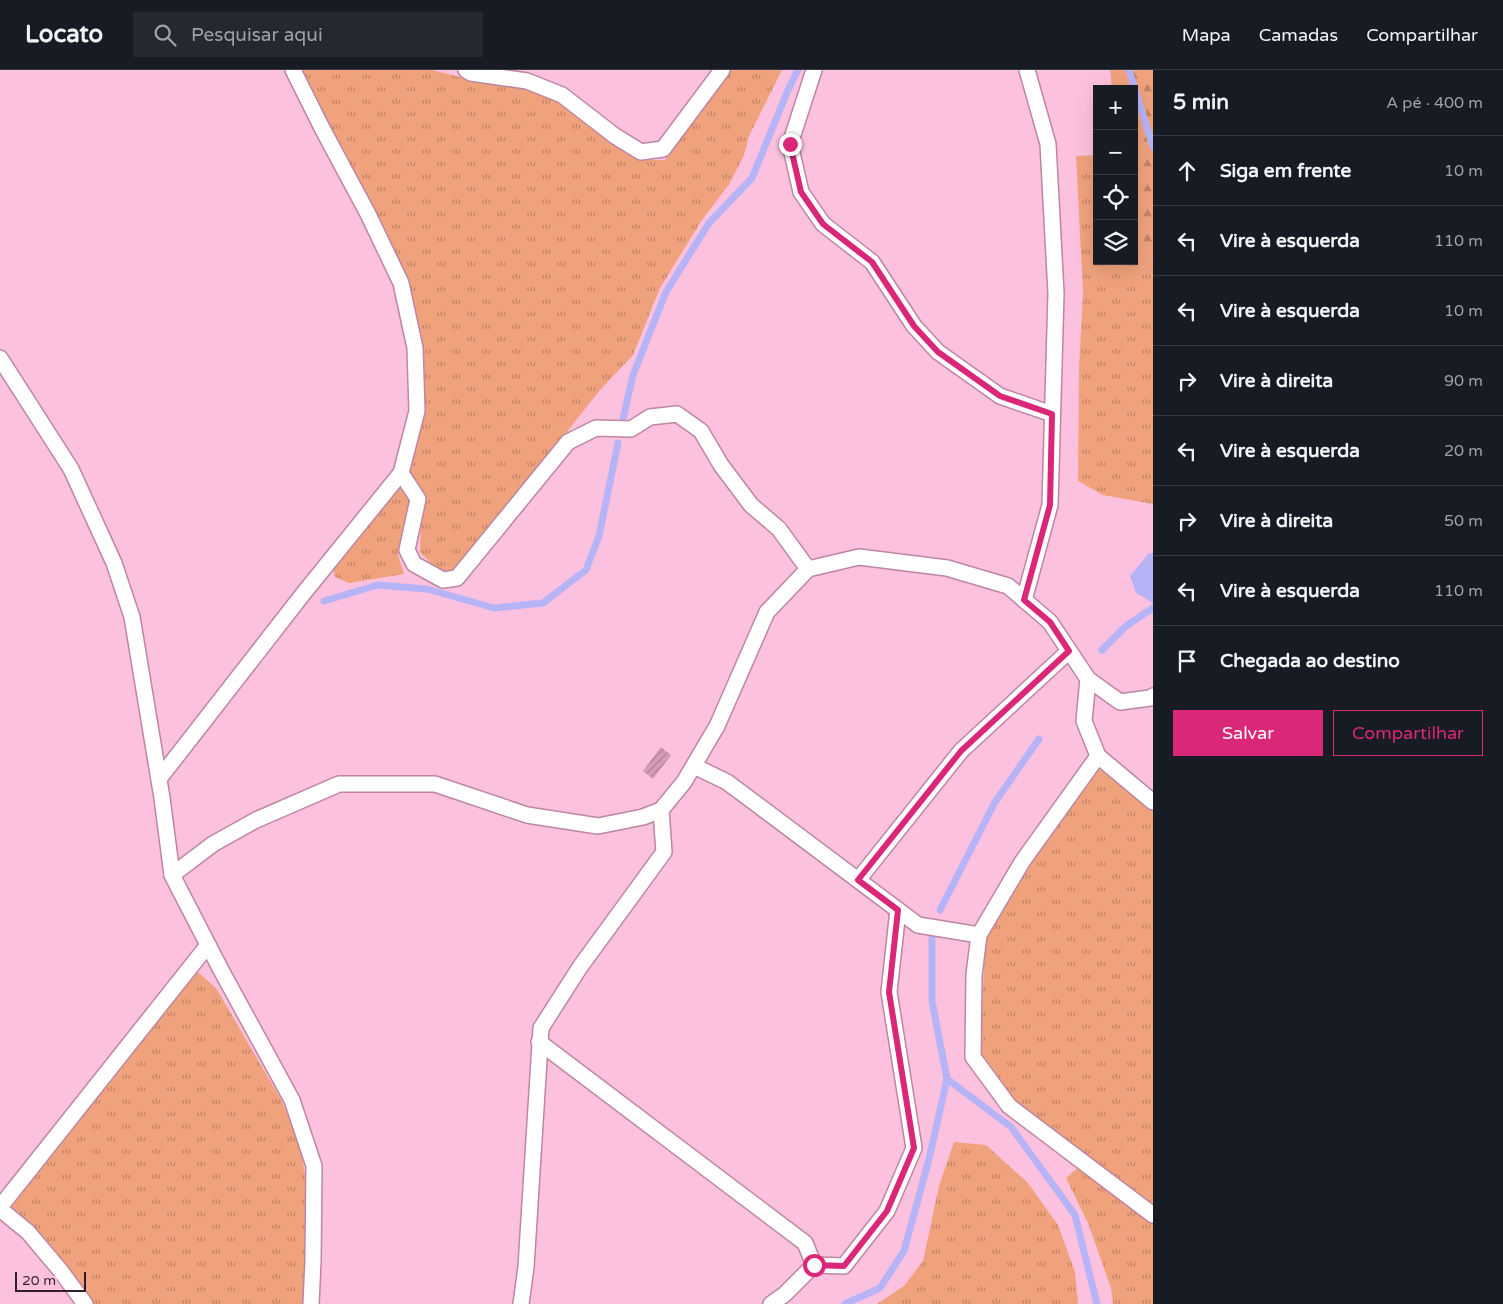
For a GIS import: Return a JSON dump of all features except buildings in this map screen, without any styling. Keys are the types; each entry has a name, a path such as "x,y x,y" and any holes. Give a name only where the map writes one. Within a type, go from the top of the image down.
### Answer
{"lane":[{"path":"159,779 303,594 401,473 417,411 415,348 401,283 294,70"},
{"path":"466,70 472,73 527,81 562,95 615,136 641,152 663,149 722,70"},
{"path":"814,70 790,144 801,192 823,224 872,262 914,326 938,352 1000,396 1052,414"},
{"path":"1024,600 1050,505 1056,293 1048,144 1027,70"},
{"path":"0,358 71,469 114,563 132,617 159,779 172,875 292,1100 314,1166 313,1261 310,1304"},
{"path":"401,473 418,499 407,550 414,564 443,580 457,578 568,442 596,428 630,429 650,417 677,414 701,431 721,465 750,505 779,529 808,569"},
{"path":"172,875 213,844 256,820 339,784 435,784 527,816 598,826 643,817 661,810 684,782 717,726 767,612 808,569 859,557 947,568 1008,586 1050,622 1088,679 1120,702 1153,696"},
{"path":"858,880 961,751 1069,651"},
{"path":"1088,679 1084,721 1098,756 1153,802"},
{"path":"1098,756 1022,862 978,935 974,975 973,1057 1009,1106 1153,1215"},
{"path":"694,766 727,782 918,925 978,935"},
{"path":"521,1304 526,1267 541,1028 580,967 664,852 661,810"},
{"path":"771,1304 785,1294 814,1265 844,1266 887,1211 914,1148 889,992 898,910"},
{"path":"84,1304 60,1270 28,1232 0,1208 208,945"},
{"path":"540,1042 806,1243 814,1265"}],"green space":[{"path":"300,70 432,70 464,78 505,81 545,93 574,112 617,147 636,156 651,160 665,160 703,103 729,70 782,70 749,136 744,155 730,183 702,220 660,288 633,355 600,390 457,571 441,569 420,552 421,516 426,498 406,475 414,326"},
{"path":"1110,70 1153,70 1153,263 1138,254 1138,85 1112,85"},
{"path":"1093,155 1093,265 1138,265 1138,254 1153,263 1153,504 1103,495 1078,481 1079,368 1083,291 1076,156"},
{"path":"397,487 407,492 412,507 405,521 398,555 404,574 349,583 335,577 333,568"},
{"path":"1101,765 1153,808 1153,1208 1012,1099 981,1064 981,1020 986,932 994,914"},
{"path":"193,968 216,988 283,1103 301,1150 306,1181 304,1304 89,1304 5,1209"},
{"path":"954,1142 986,1145 1027,1182 1058,1225 1075,1272 1078,1304 877,1304 904,1286 923,1261 939,1186"},
{"path":"1079,1167 1153,1219 1153,1304 1113,1304 1111,1288 1088,1223 1066,1178"}],"shaded area":[{"path":"1153,553 1153,603 1136,593 1130,576 1148,554"}],"waterway":[{"path":"623,419 633,375 666,292 709,223 752,178 798,70"},
{"path":"1129,70 1153,147"},
{"path":"324,601 378,585 427,589 494,608 543,603 586,570 599,536 618,443"},
{"path":"1102,650 1126,626 1153,608"},
{"path":"940,910 995,802 1039,739"},
{"path":"932,935 932,1001 947,1079 1011,1127 1075,1215 1097,1304"},
{"path":"845,1304 880,1288 904,1251 929,1159 947,1079"}],"route":[{"path":"790,144 801,192 823,224 872,262 914,326 938,352 1000,396 1052,414 1050,505 1024,600 1050,622 1069,651 961,751 858,880 898,910 889,992 914,1148 887,1211 844,1266 814,1265"}]}
